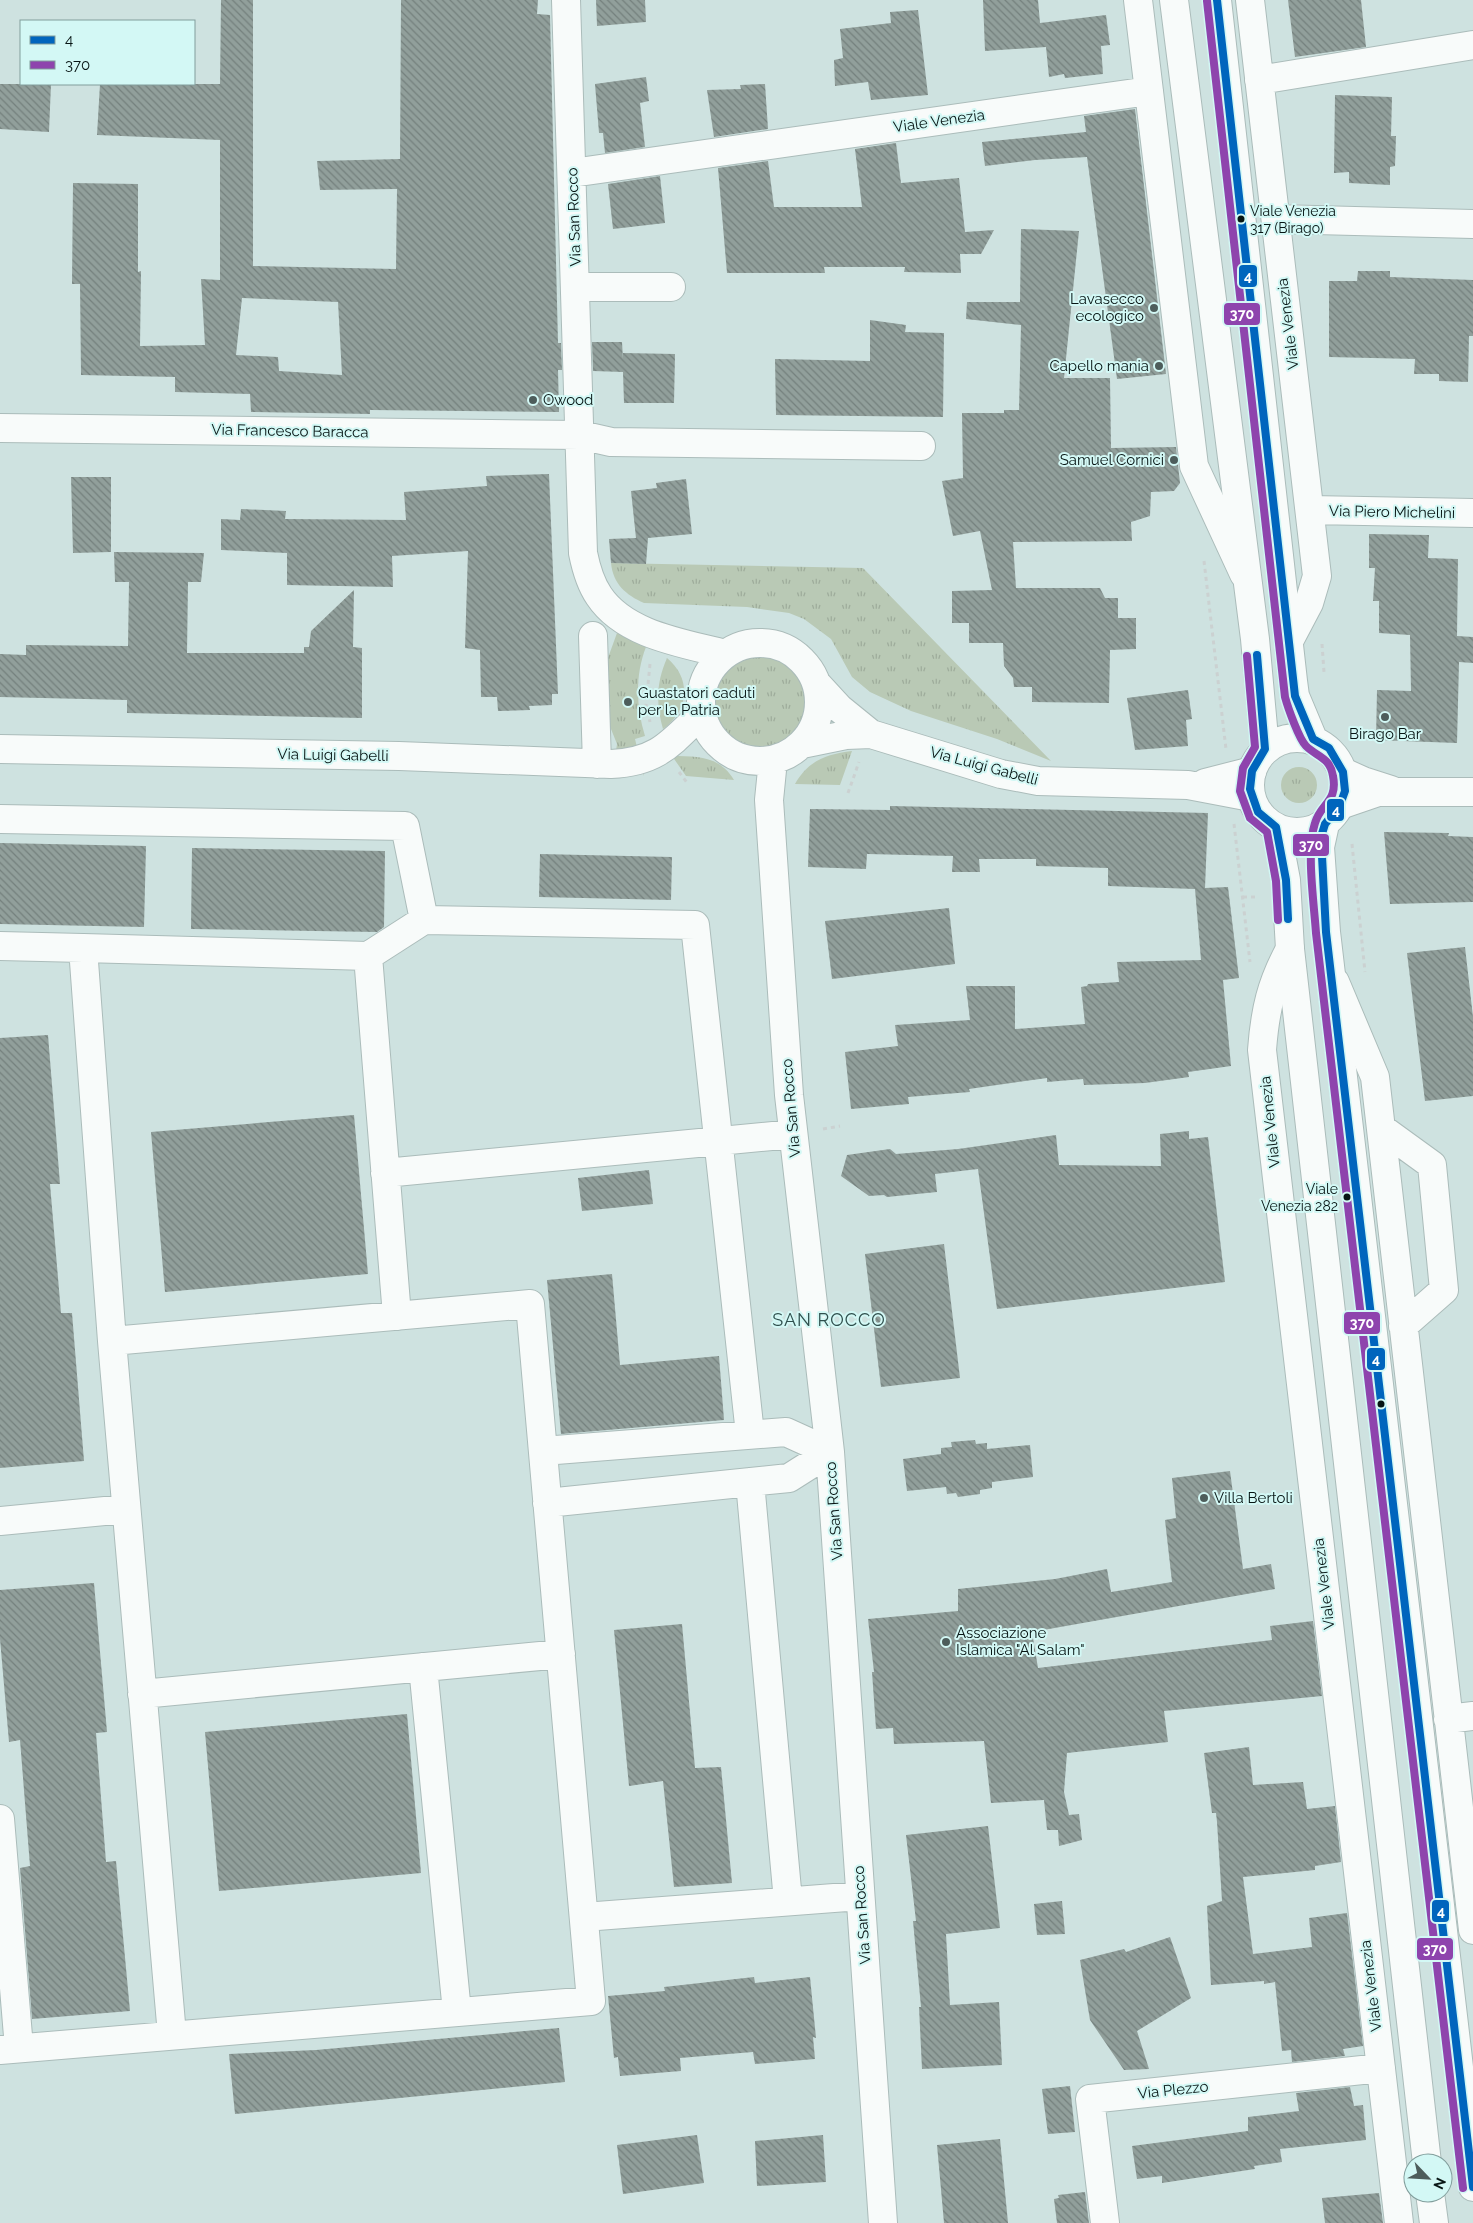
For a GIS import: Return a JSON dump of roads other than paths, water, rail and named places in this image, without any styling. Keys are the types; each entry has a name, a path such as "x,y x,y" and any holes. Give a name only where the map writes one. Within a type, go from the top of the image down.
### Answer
{"street":[{"name":"Via San Rocco","path":"566,0 583,553 589,578 600,598 608,607 632,624 656,648 704,681"},
{"path":"1138,0 1194,466 1247,582"},
{"path":"1174,0 1262,698 1250,783 1262,817 1276,827 1290,832 1302,832 1366,795 1394,791 1473,792"},
{"path":"1217,0 1295,696 1313,740"},
{"name":"Viale Venezia","path":"1250,0 1317,576 1309,603 1289,642"},
{"path":"1259,80 1473,45"},
{"name":"Viale Venezia","path":"572,173 1149,91"},
{"path":"1276,219 1473,224"},
{"path":"576,287 671,287"},
{"name":"Via Francesco Baracca","path":"0,428 580,435"},
{"path":"580,435 611,442 921,446"},
{"name":"Via Piero Michelini","path":"1310,510 1473,513"},
{"path":"593,636 597,764"},
{"path":"759,643 778,646 794,654 807,666 816,683 819,701 817,717 811,732 802,744 787,754 766,761 742,759 728,753 716,742 707,729 702,714 700,698 704,681 713,666 725,654 741,646 759,643"},
{"name":"Via San Rocco","path":"656,648 725,654"},
{"name":"Via Luigi Gabelli","path":"816,683 839,708 871,734 901,751 1038,781 1188,785 1250,783"},
{"name":"Via Luigi Gabelli","path":"663,750 702,714"},
{"name":"Via Luigi Gabelli","path":"802,744 846,735 871,734"},
{"path":"1250,783 1282,739 1294,737 1313,740 1328,748 1340,762 1343,772 1345,791 1332,814 1320,847 1331,972 1473,2187"},
{"name":"Via Luigi Gabelli","path":"0,749 389,756 597,764 629,763 663,750 716,742"},
{"name":"Via San Rocco","path":"766,761 793,1134 830,1452 883,2223"},
{"path":"1343,772 1394,791"},
{"path":"0,819 405,826 424,920"},
{"path":"1276,827 1286,880 1290,949 1426,2153"},
{"path":"0,946 368,956 424,920 695,925 720,1141 750,1434"},
{"path":"83,948 112,1341 172,2036"},
{"name":"Viale Venezia","path":"1290,949 1277,973 1267,1004 1262,1050 1399,2223"},
{"path":"368,956 397,1316"},
{"path":"1331,972 1375,1078 1403,1326 1461,1718 1473,1930"},
{"path":"1381,1128 1432,1165 1444,1290 1403,1326"},
{"path":"385,1173 793,1134"},
{"path":"0,1819 9,2049 591,2001 530,1304 112,1341"},
{"path":"543,1451 786,1432 830,1452"},
{"path":"547,1503 789,1478 830,1452"},
{"path":"750,1482 788,1901"},
{"path":"0,1521 126,1509"},
{"path":"142,1694 561,1654"},
{"path":"424,1667 456,2012"},
{"path":"584,1917 860,1896"},
{"name":"Via Plezzo","path":"1105,2223 1090,2099 1381,2068"},
{"path":"1431,2203 1434,2223"}],"place":[{"name":"Viale Venezia 317 (Birago)","path":"1241,219"},
{"name":"Lavasecco ecologico","path":"1154,308"},
{"name":"Capello mania","path":"1159,366"},
{"name":"Owood","path":"533,400"},
{"name":"Samuel Cornici","path":"1174,460"},
{"name":"Guastatori caduti per la Patria","path":"628,702"},
{"name":"Birago Bar","path":"1385,717"},
{"name":"Viale Venezia 282","path":"1347,1197"},
{"name":"Villa Bertoli","path":"1204,1498"},
{"name":"Associazione Islamica \"Al Salam\"","path":"946,1642"}],"district":[{"name":"SAN ROCCO","path":"829,1319"}]}
